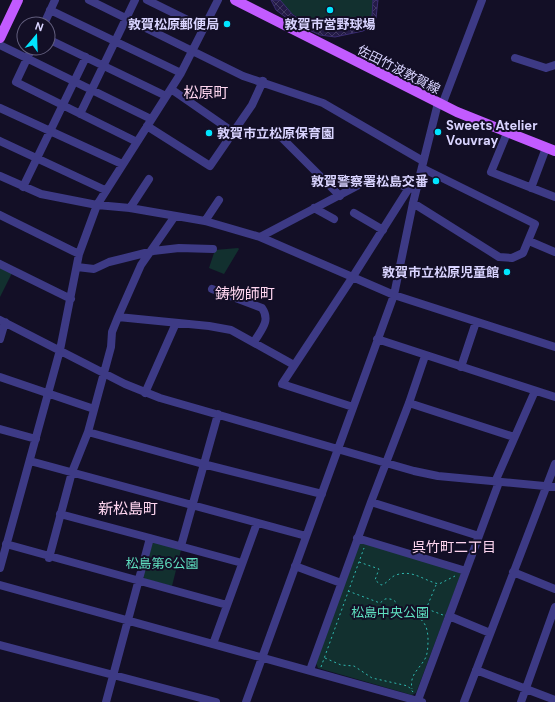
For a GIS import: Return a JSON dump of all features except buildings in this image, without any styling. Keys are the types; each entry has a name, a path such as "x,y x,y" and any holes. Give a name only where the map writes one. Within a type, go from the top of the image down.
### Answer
{"main road":[{"path":"0,38 18,0"},
{"name":"佐田竹波敦賀線","path":"235,0 440,104 507,133 550,149"}],"street":[{"path":"47,16 55,0"},
{"path":"89,0 243,76 263,81 323,102 423,164 535,224 523,253 512,258 499,258 413,203"},
{"path":"80,114 134,0"},
{"path":"147,0 204,28"},
{"path":"0,568 60,350 79,254 97,205 105,190 181,73 218,0"},
{"path":"352,407 282,384 383,230 413,189 423,164 440,104 482,0"},
{"path":"50,10 181,73"},
{"path":"56,43 103,65 169,92 233,132"},
{"path":"0,45 92,90 149,122 210,166 252,105 263,81"},
{"path":"28,56 16,82 136,142"},
{"path":"23,187 86,57"},
{"path":"515,58 546,68 555,65"},
{"path":"1,111 122,164"},
{"path":"507,133 491,172 555,197"},
{"path":"280,136 340,196"},
{"path":"0,141 105,190"},
{"path":"531,188 550,149"},
{"path":"0,176 41,194 97,205 130,208 205,221 260,236 352,278 394,295 555,347"},
{"path":"260,236 340,196 374,177 413,189"},
{"path":"130,208 148,179"},
{"path":"246,702 394,295 413,203 413,189"},
{"path":"205,221 219,200"},
{"path":"314,208 334,219"},
{"path":"354,214 383,230"},
{"path":"0,215 79,254"},
{"path":"49,558 72,472 88,432 111,347 112,332 141,265 153,251 175,216"},
{"path":"529,241 555,252"},
{"path":"77,268 94,268 109,262 153,251 179,248 213,249"},
{"path":"0,264 71,298"},
{"path":"212,289 262,308 267,314 266,322 254,342"},
{"path":"118,317 209,326 231,330 294,365"},
{"path":"0,339 3,321 104,373 145,392 438,476 555,487"},
{"path":"461,367 476,322"},
{"path":"145,392 176,323"},
{"path":"377,339 425,356 555,397"},
{"path":"310,670 357,538 410,403 425,356"},
{"path":"0,377 94,409"},
{"path":"0,585 418,699 463,572 479,536 514,437 535,391"},
{"path":"410,403 514,437"},
{"path":"181,546 218,414"},
{"path":"0,429 36,439"},
{"path":"88,432 203,464 322,494"},
{"path":"30,461 306,536"},
{"path":"464,702 555,464"},
{"path":"371,502 479,536"},
{"path":"60,514 242,563"},
{"path":"213,644 257,522"},
{"path":"106,702 150,538"},
{"path":"357,538 463,572"},
{"path":"6,544 49,558 227,605"},
{"path":"295,566 341,583"},
{"path":"513,572 555,589"},
{"path":"521,702 555,607"},
{"path":"447,616 490,633"},
{"path":"0,645 216,702"},
{"path":"476,670 555,700"}],"path":[{"path":"321,668 365,543"},
{"path":"359,562 378,569 375,580 380,585 393,576 406,573 423,577 436,584 443,583 463,572"},
{"path":"422,619 436,584"},
{"path":"348,592 380,603 385,599 391,598 397,602 398,609 422,619 428,631 428,651 426,657 414,673 412,689"},
{"path":"426,608 447,616"},
{"path":"324,658 341,665 354,666 372,678 408,686 412,689 418,699"}],"green space":[{"name":"敦賀市営野球場","path":"280,0 373,0 372,16 361,23 348,27 336,29 323,28 299,19"},
{"path":"239,249 224,274 209,268 215,250"},
{"path":"0,267 12,273 0,297"},
{"name":"松島第6公園","path":"154,542 181,550 172,586 145,579 143,576 151,544"},
{"name":"松島中央公園","path":"363,542 459,571 461,574 416,693 412,695 318,668 316,663 359,544"}],"place":[{"name":"敦賀市営野球場","path":"330,10"},
{"name":"敦賀松原郵便局","path":"227,24"},
{"name":"Sweets Atelier Vouvray","path":"438,132"},
{"name":"敦賀市立松原保育園","path":"209,133"},
{"name":"敦賀警察署松島交番","path":"436,181"},
{"name":"敦賀市立松原児童館","path":"507,272"}],"district":[{"name":"松原町","path":"206,93"},
{"name":"鋳物師町","path":"245,294"},
{"name":"新松島町","path":"128,509"},
{"name":"呉竹町二丁目","path":"454,547"}]}
